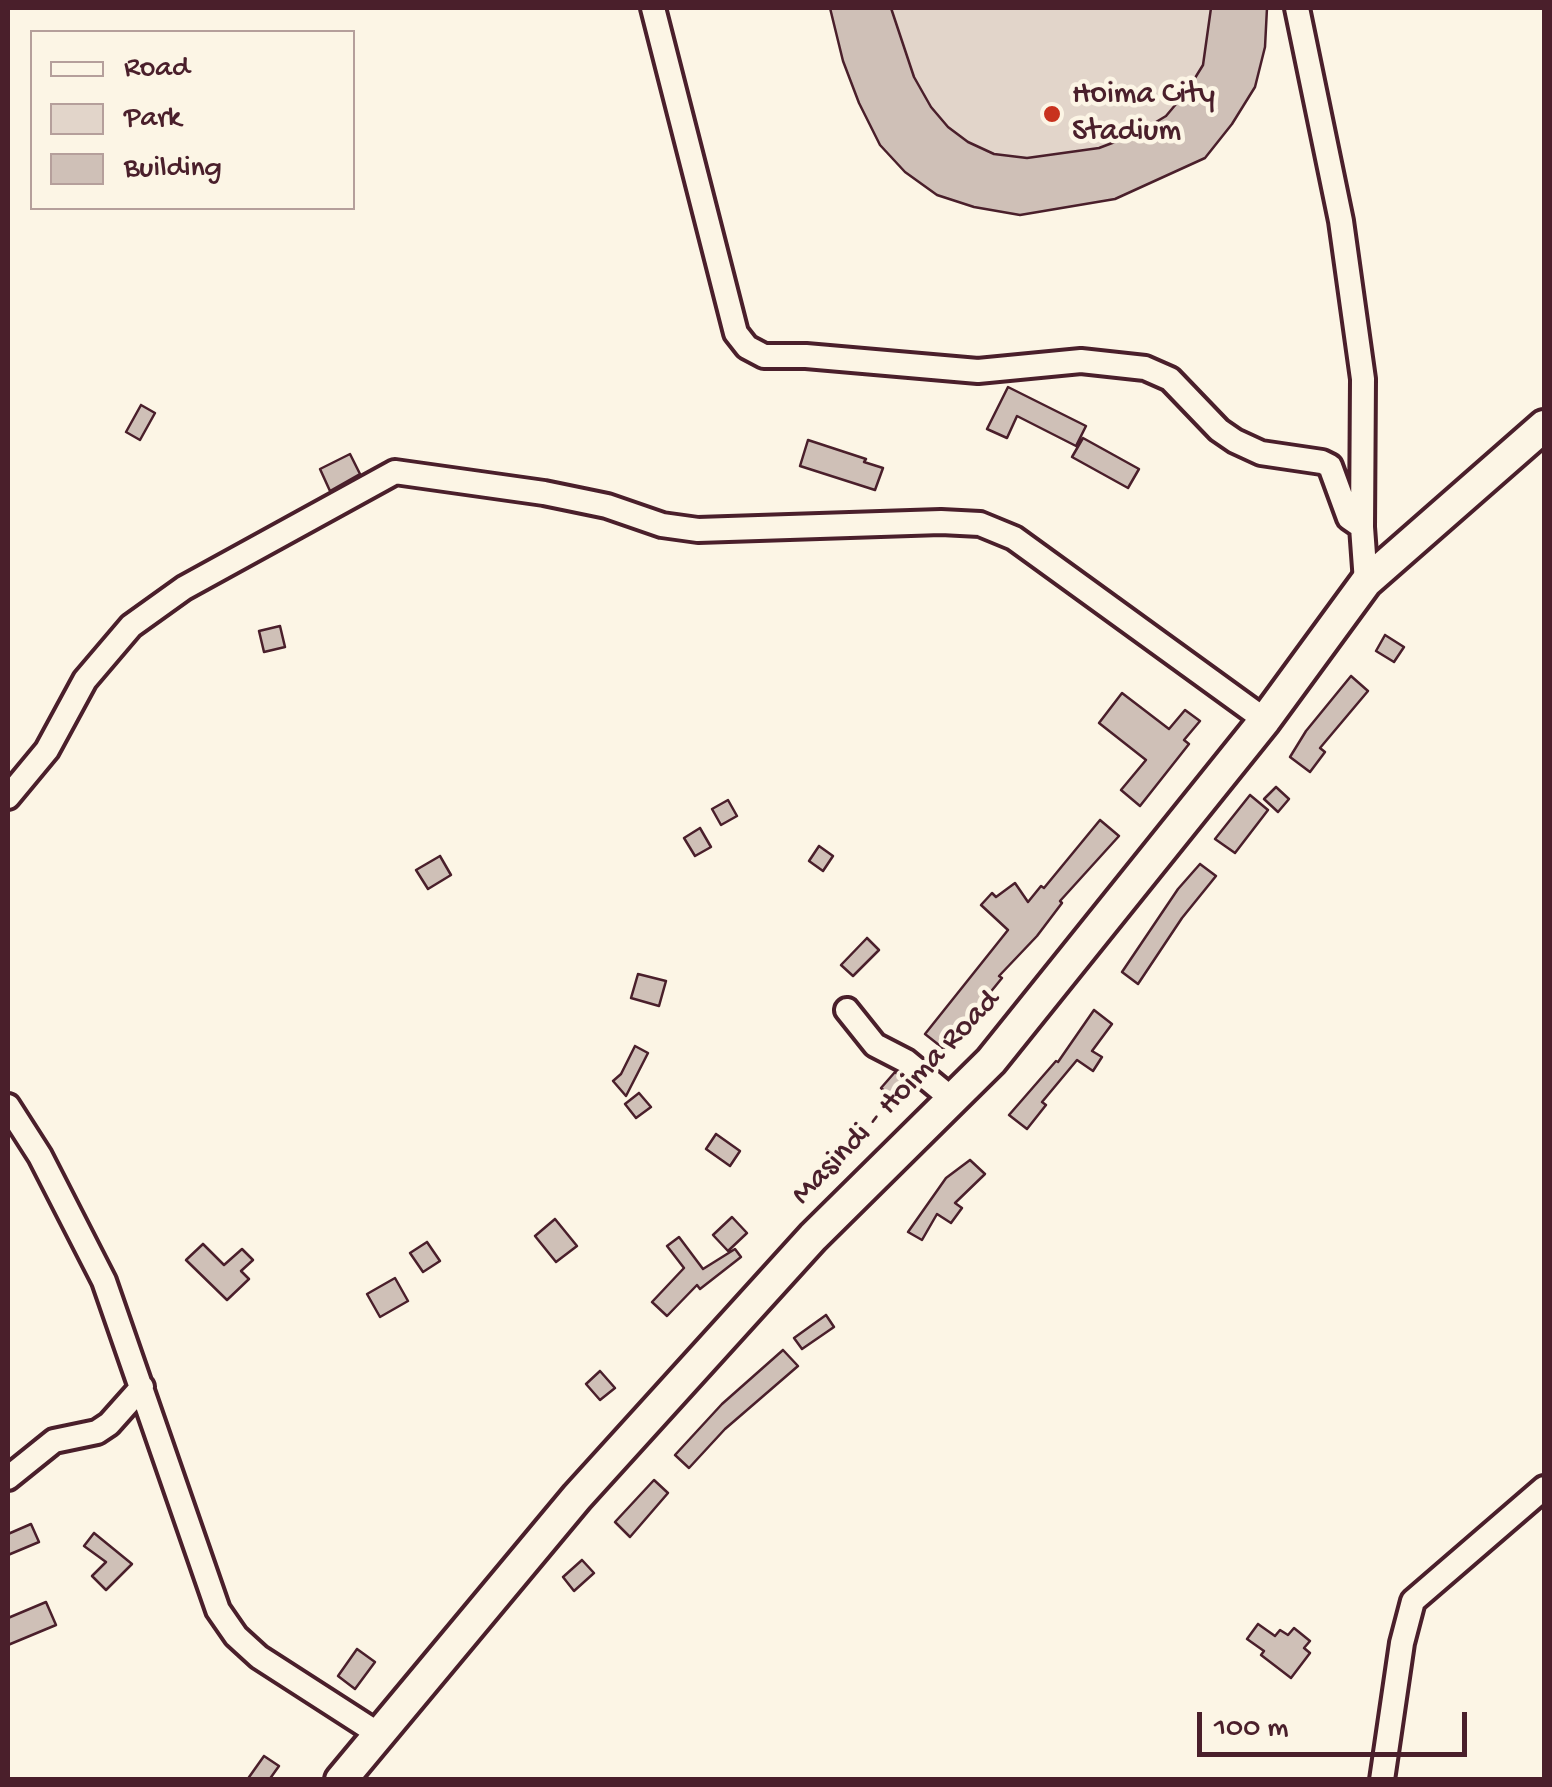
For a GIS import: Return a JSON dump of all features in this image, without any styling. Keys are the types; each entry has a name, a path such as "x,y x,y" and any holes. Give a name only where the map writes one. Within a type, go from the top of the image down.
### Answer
{"main road":[{"name":"Masindi - Hoima Road","path":"341,1780 577,1497 813,1237 991,1061 1264,720 1366,582 1544,426"}],"street":[{"path":"653,8 736,333 748,347 764,356 978,371 1081,361 1145,368 1170,378 1219,430 1236,441 1261,453 1330,466 1349,518 1362,528"},
{"path":"1296,8 1341,221 1363,380 1362,528 1366,582"},
{"path":"8,796 46,750 85,680 131,626 184,588 395,472 544,493 607,506 662,525 698,530 980,524 1014,538 1264,720"},
{"path":"847,1010 875,1045 906,1061 952,1099"},
{"path":"8,1106 40,1156 104,1281 218,1610 259,1657 377,1733"},
{"path":"8,1478 54,1441 97,1432 109,1424 142,1387"},
{"path":"1382,1780 1402,1644 1413,1601 1544,1488"}],"green space":[{"name":"Hoima City Stadium","path":"830,8 1266,8 1265,47 1255,87 1205,158 1115,199 1021,215 974,207 937,195 859,103 843,61"}],"building":[{"path":"830,8 891,8 914,77 948,127 994,154 1027,158 1099,148 1136,134 1166,116 1203,65 1211,8 1267,8 1265,47 1255,87 1205,158 1115,199 1020,215 937,195 905,172 880,145 843,61"},
{"path":"1008,387 1086,426 1076,446 1017,416 1007,438 987,429"},
{"path":"141,405 155,413 140,440 126,432"},
{"path":"1083,438 1139,469 1128,488 1072,457"},
{"path":"808,440 883,468 875,490 800,466"},
{"path":"350,454 360,474 330,491 320,469"},
{"path":"280,626 285,647 264,652 259,631"},
{"path":"1385,635 1404,647 1394,662 1376,651"},
{"path":"1351,676 1368,691 1320,748 1325,752 1310,772 1290,757"},
{"path":"1122,693 1169,729 1185,710 1200,721 1184,740 1189,744 1140,806 1121,790 1146,760 1099,723"},
{"path":"1276,787 1289,799 1278,812 1264,799"},
{"path":"1250,795 1268,810 1235,853 1215,839"},
{"path":"728,800 737,816 721,825 712,809"},
{"path":"1100,820 1119,836 1060,901 1037,936 999,976 1002,978 944,1049 925,1034 1008,930 981,905 992,893 996,897 1015,883 1028,902"},
{"path":"700,828 711,847 695,856 684,838"},
{"path":"819,846 833,856 823,871 809,861"},
{"path":"440,856 451,875 428,889 416,870"},
{"path":"1200,864 1216,876 1138,984 1122,972 1178,889"},
{"path":"867,938 879,950 853,976 841,965"},
{"path":"638,974 666,981 659,1006 631,998"},
{"path":"1094,1010 1112,1024 1092,1051 1102,1057 1093,1071 1077,1060 1042,1102 1046,1105 1027,1129 1009,1115 1058,1062"},
{"path":"635,1046 648,1053 626,1096 613,1081 621,1074"},
{"path":"895,1072 911,1085 896,1101 881,1088"},
{"path":"639,1093 651,1107 636,1118 625,1104"},
{"path":"716,1134 740,1151 730,1166 706,1149"},
{"path":"970,1160 985,1174 955,1203 962,1208 951,1223 937,1214 922,1240 908,1232 946,1178"},
{"path":"732,1217 747,1233 728,1251 713,1235"},
{"path":"555,1219 577,1246 556,1262 535,1236"},
{"path":"679,1237 703,1269 735,1249 741,1257 700,1289 697,1285 667,1316 652,1302 684,1268 667,1246"},
{"path":"427,1242 440,1261 423,1272 410,1253"},
{"path":"203,1244 224,1265 242,1249 253,1260 241,1271 249,1279 227,1300 186,1260"},
{"path":"395,1278 408,1301 380,1317 367,1294"},
{"path":"826,1315 834,1327 802,1349 794,1338"},
{"path":"783,1350 798,1366 725,1429 689,1468 675,1455 722,1404"},
{"path":"600,1371 615,1388 600,1400 586,1384"},
{"path":"654,1480 668,1493 630,1537 615,1522"},
{"path":"31,1524 39,1542 8,1555 8,1534"},
{"path":"94,1533 132,1564 106,1590 92,1576 106,1562 84,1546"},
{"path":"582,1560 594,1573 574,1591 563,1577"},
{"path":"46,1602 56,1625 8,1645 8,1618"},
{"path":"1258,1624 1275,1636 1280,1630 1288,1635 1294,1628 1310,1641 1304,1648 1310,1653 1291,1678 1247,1639"},
{"path":"357,1649 375,1662 355,1689 338,1676"},
{"path":"264,1756 279,1766 269,1780 247,1780"}],"place":[{"name":"Hoima City Stadium","path":"1052,114"}]}
